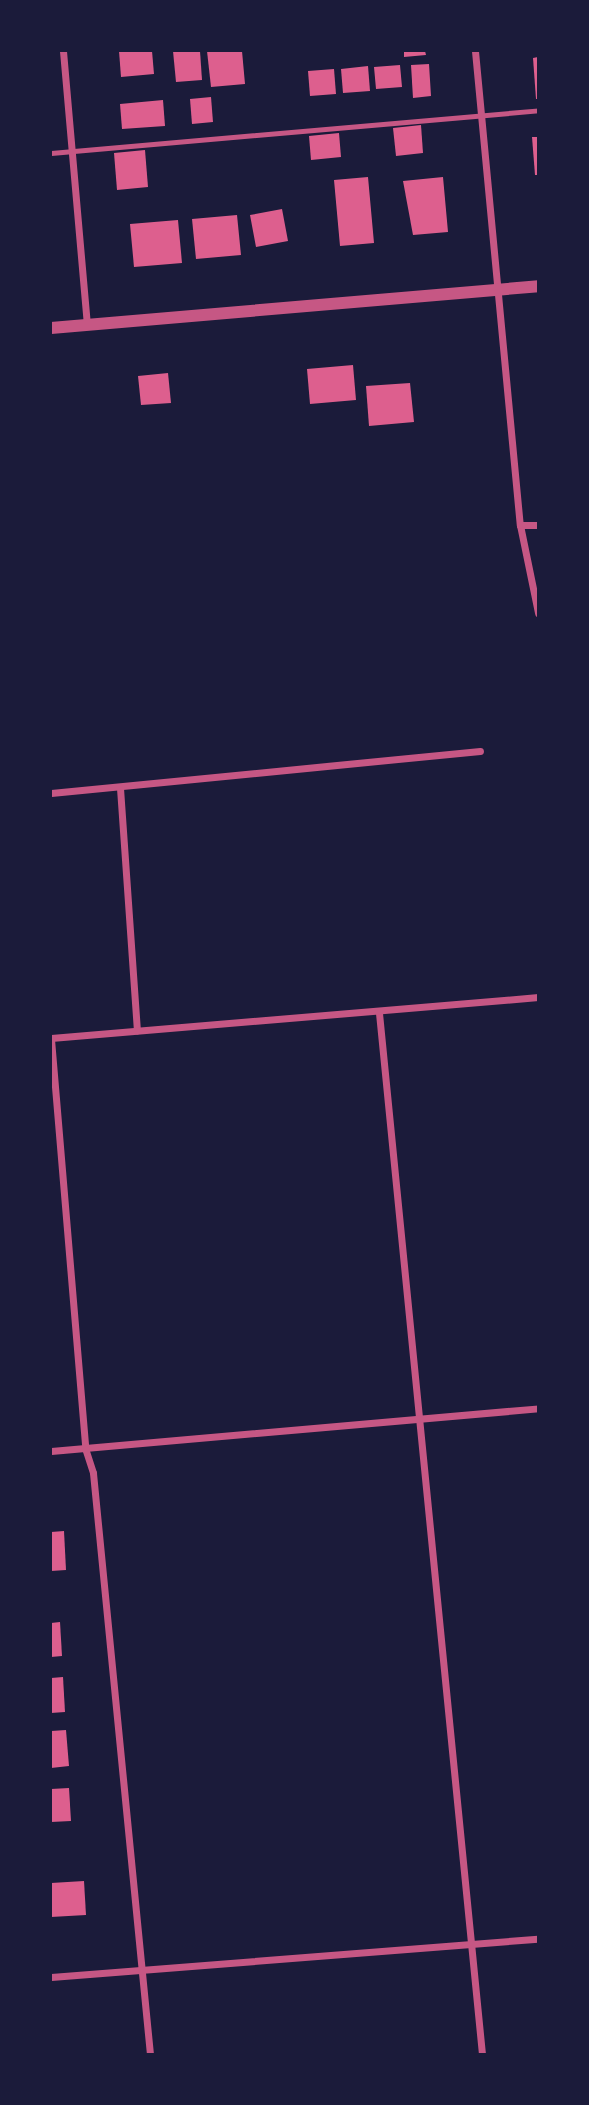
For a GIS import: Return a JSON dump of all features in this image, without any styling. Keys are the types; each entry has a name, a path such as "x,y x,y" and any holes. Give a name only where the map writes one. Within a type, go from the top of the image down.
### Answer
{"street":[{"path":"63,51 87,324"},
{"path":"475,51 520,526 538,613"},
{"path":"51,328 538,286"},
{"path":"520,526 538,524"},
{"path":"51,793 480,751"},
{"path":"120,788 137,1030"},
{"path":"150,2054 93,1473 85,1448 51,1039 538,998"},
{"path":"379,1013 482,2054"},
{"path":"51,1451 538,1408"},
{"path":"51,1977 538,1939"}],"lane":[{"path":"51,153 538,110"}],"building":[{"path":"119,51 152,51 154,74 121,77"},
{"path":"173,51 200,51 202,80 176,82"},
{"path":"207,51 242,51 245,84 211,87"},
{"path":"404,51 425,51 426,55 404,57"},
{"path":"538,57 538,99 536,99 533,58"},
{"path":"429,64 431,96 413,98 411,65"},
{"path":"400,65 402,87 376,89 374,67"},
{"path":"368,66 370,91 343,93 341,69"},
{"path":"334,69 336,94 310,96 308,71"},
{"path":"211,97 213,122 192,124 190,99"},
{"path":"163,100 165,126 122,129 120,104"},
{"path":"421,125 423,153 396,156 393,128"},
{"path":"339,133 341,157 311,160 309,136"},
{"path":"532,137 538,137 538,175 535,175"},
{"path":"145,150 148,187 117,190 114,153"},
{"path":"368,177 374,243 340,246 334,180"},
{"path":"443,177 448,232 413,235 403,181"},
{"path":"282,209 288,241 256,247 250,215"},
{"path":"237,215 241,255 196,259 192,219"},
{"path":"178,220 182,263 134,267 130,224"},
{"path":"353,365 356,400 310,404 307,369"},
{"path":"168,373 171,403 141,405 138,376"},
{"path":"410,383 414,422 369,426 366,386"},
{"path":"64,1531 66,1570 51,1571 51,1532"},
{"path":"60,1622 62,1656 51,1657 51,1623"},
{"path":"63,1677 65,1712 51,1713 51,1678"},
{"path":"66,1730 69,1766 51,1768 51,1731"},
{"path":"69,1788 71,1821 51,1822 51,1789"},
{"path":"84,1881 86,1915 51,1917 51,1883"}]}
